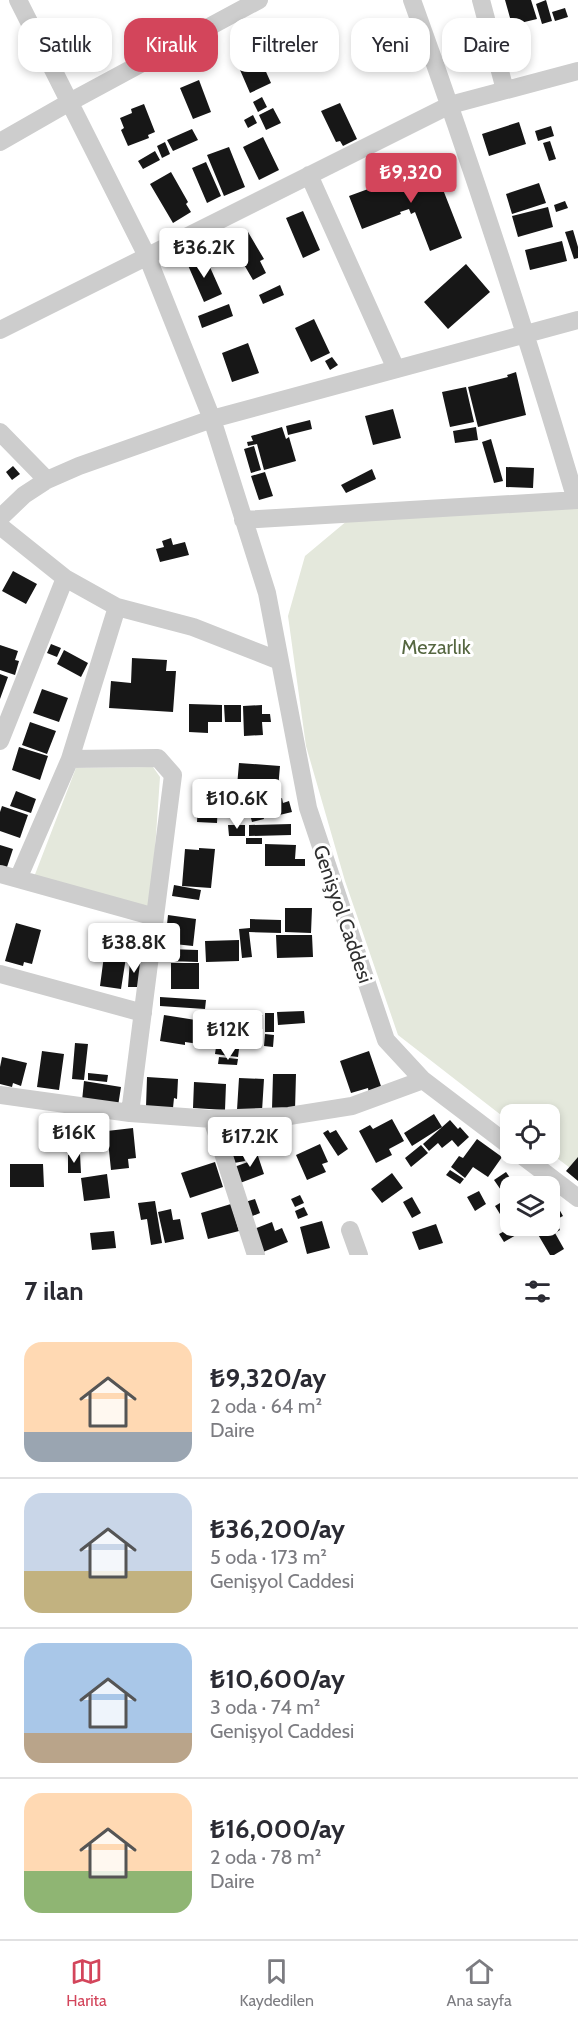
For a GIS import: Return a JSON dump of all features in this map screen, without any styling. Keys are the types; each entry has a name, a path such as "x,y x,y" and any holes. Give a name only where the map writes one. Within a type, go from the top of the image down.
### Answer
{"street":[{"name":"Genişyol Caddesi","path":"18,0 147,256 212,419 267,592 308,808 386,1040 423,1080 500,1138"},
{"path":"0,142 259,0"},
{"path":"243,520 577,500 526,334 450,105 412,0"},
{"path":"481,0 505,90"},
{"path":"0,330 450,105 578,71"},
{"path":"309,175 396,369"},
{"path":"0,518 24,495 47,480 79,466 212,419 578,320"},
{"path":"0,432 47,480"},
{"path":"0,526 64,578 117,607 193,627 280,661"},
{"path":"0,741 64,578"},
{"path":"18,879 70,759 117,607"},
{"path":"70,759 158,758 172,775 130,1113"},
{"path":"0,874 155,917"},
{"path":"0,974 143,1013"},
{"path":"0,1095 130,1113 212,1119 289,1116 352,1106 423,1080"},
{"path":"212,1119 256,1255"},
{"path":"533,1164 578,1198"},
{"path":"351,1230 359,1255"}],"green space":[{"name":"Mezarlık","path":"578,496 578,1174 560,1160 560,1104 500,1104 500,1114 398,1035 345,881 306,746 288,616 305,556 366,505"},
{"path":"153,767 160,777 151,907 34,877 76,768"}],"building":[{"path":"505,0 531,0 537,19 510,18"},
{"path":"546,0 552,21 542,24 536,4"},
{"path":"565,8 568,17 555,21 552,12"},
{"path":"241,72 266,72 271,83 250,93"},
{"path":"199,80 211,112 193,119 180,88"},
{"path":"262,97 267,107 258,112 253,102"},
{"path":"340,103 357,139 343,146 340,141 336,142 321,111"},
{"path":"144,104 155,132 148,135 149,138 128,146 121,130 124,128 120,118 132,113 131,109"},
{"path":"273,108 281,123 266,130 259,115"},
{"path":"253,115 257,123 248,128 244,120"},
{"path":"519,122 526,144 489,156 482,134"},
{"path":"551,126 554,136 538,141 535,131"},
{"path":"192,129 198,140 173,151 167,140"},
{"path":"263,137 279,170 259,180 243,147"},
{"path":"550,141 556,159 549,161 543,143"},
{"path":"165,142 170,154 162,158 157,146"},
{"path":"229,147 245,187 224,196 207,155"},
{"path":"155,151 160,160 143,169 138,161"},
{"path":"431,159 462,238 430,251 415,212 411,214 409,209 362,229 349,196 390,181 388,175"},
{"path":"206,162 221,196 207,203 192,168"},
{"path":"171,172 191,212 173,223 150,184"},
{"path":"539,183 546,203 512,214 506,194"},
{"path":"565,201 568,208 556,212 554,205"},
{"path":"548,207 553,227 518,237 512,216"},
{"path":"303,211 320,250 303,258 286,218"},
{"path":"573,230 578,247 578,258 574,259 565,232"},
{"path":"248,232 264,259 260,261 266,273 253,280 232,244 240,240 238,237"},
{"path":"562,241 567,261 530,270 525,250"},
{"path":"205,256 222,294 204,302 187,263"},
{"path":"466,264 490,292 448,329 424,302"},
{"path":"280,285 284,295 263,304 259,295"},
{"path":"229,304 233,316 202,328 198,316"},
{"path":"314,319 330,353 311,362 295,328"},
{"path":"248,343 259,373 232,382 222,353"},
{"path":"332,357 338,365 330,370 325,361"},
{"path":"516,372 526,415 478,427 468,387 508,377 507,375"},
{"path":"466,387 474,422 450,427 442,392"},
{"path":"393,409 401,438 373,445 365,416"},
{"path":"310,420 312,429 288,435 286,426"},
{"path":"282,427 286,439 289,437 296,461 264,470 257,444 248,446 247,442 253,441 251,436"},
{"path":"476,427 478,440 455,443 453,431"},
{"path":"491,439 503,481 494,483 482,442"},
{"path":"254,446 261,470 251,473 244,449"},
{"path":"13,466 20,474 12,480 6,472"},
{"path":"506,467 534,468 533,488 506,487"},
{"path":"372,469 376,479 346,493 341,485"},
{"path":"265,472 273,496 259,500 251,476"},
{"path":"171,538 173,545 185,542 189,555 160,562 156,549 164,547 162,541"},
{"path":"13,571 37,584 26,604 2,591"},
{"path":"51,644 61,648 57,657 47,653"},
{"path":"0,645 18,651 15,660 19,661 15,675 0,670"},
{"path":"64,650 88,663 81,677 57,664"},
{"path":"132,658 167,660 166,671 176,671 173,712 109,708 111,681 131,683"},
{"path":"0,674 8,677 0,699"},
{"path":"42,689 68,698 59,722 33,713"},
{"path":"189,704 222,705 222,722 208,722 208,733 189,732"},
{"path":"224,705 241,705 241,722 225,722"},
{"path":"262,705 262,714 270,714 271,722 262,722 263,735 244,736 243,706"},
{"path":"30,722 56,731 47,754 22,745"},
{"path":"19,747 48,756 40,780 12,770"},
{"path":"239,763 280,766 278,789 237,786"},
{"path":"16,791 36,799 31,813 10,806"},
{"path":"282,798 283,803 289,801 292,812 267,818 264,808 272,806 271,801"},
{"path":"198,802 218,803 217,823 197,822"},
{"path":"2,806 28,815 20,838 0,831"},
{"path":"261,808 264,819 252,822 249,811"},
{"path":"291,824 291,835 249,836 249,825"},
{"path":"228,825 245,825 245,836 229,836"},
{"path":"246,838 262,838 262,844 246,844"},
{"path":"265,844 296,845 295,859 305,859 305,866 265,866"},
{"path":"0,845 13,849 5,873 0,871"},
{"path":"199,848 215,849 211,888 182,886 185,849 199,850"},
{"path":"174,885 201,890 199,900 172,896"},
{"path":"285,908 312,908 311,933 285,932"},
{"path":"168,915 196,919 193,946 165,943"},
{"path":"250,919 281,920 281,933 249,932 252,957 242,958 239,929 250,928"},
{"path":"16,923 41,930 32,964 24,962 23,966 5,961"},
{"path":"276,935 312,935 313,957 277,958"},
{"path":"239,940 239,961 206,962 205,941"},
{"path":"105,948 127,951 121,989 100,986"},
{"path":"168,949 198,950 198,962 168,961"},
{"path":"130,960 141,962 139,987 128,987"},
{"path":"171,963 199,963 199,989 171,989"},
{"path":"160,997 206,1000 205,1009 160,1006"},
{"path":"304,1011 305,1023 278,1025 277,1012"},
{"path":"265,1013 274,1013 274,1032 265,1032"},
{"path":"164,1015 202,1021 199,1044 185,1042 185,1045 160,1041"},
{"path":"242,1015 263,1015 263,1029 242,1029"},
{"path":"265,1034 274,1035 273,1047 264,1046"},
{"path":"75,1043 88,1044 84,1080 72,1079"},
{"path":"216,1047 239,1049 238,1057 215,1054"},
{"path":"42,1051 64,1054 59,1090 37,1087"},
{"path":"369,1051 382,1089 369,1094 368,1088 351,1093 340,1061"},
{"path":"2,1057 27,1063 21,1086 13,1083 12,1087 0,1084"},
{"path":"219,1057 238,1059 237,1065 218,1064"},
{"path":"88,1073 108,1075 107,1082 88,1080"},
{"path":"273,1074 296,1074 295,1110 272,1109"},
{"path":"147,1077 178,1079 177,1099 174,1098 173,1108 146,1107"},
{"path":"239,1078 264,1079 262,1111 237,1110"},
{"path":"84,1081 121,1087 118,1106 82,1101"},
{"path":"194,1082 226,1084 225,1110 193,1108"},
{"path":"434,1114 442,1127 412,1146 404,1133"},
{"path":"392,1119 404,1141 389,1149 392,1155 376,1163 359,1131 370,1125 373,1129"},
{"path":"450,1120 469,1137 458,1147 452,1140 442,1148 438,1143 429,1151 423,1144"},
{"path":"56,1125 79,1126 79,1152 56,1151"},
{"path":"133,1128 136,1158 128,1159 129,1168 111,1170 107,1131"},
{"path":"328,1130 330,1133 336,1130 348,1149 338,1156 323,1133"},
{"path":"237,1133 245,1161 234,1163 227,1135"},
{"path":"286,1133 286,1149 266,1149 266,1134"},
{"path":"477,1139 500,1156 500,1160 488,1177 473,1167 465,1178 451,1167 459,1156 463,1158"},
{"path":"320,1144 328,1162 322,1164 326,1172 307,1180 296,1155"},
{"path":"421,1145 428,1153 411,1167 405,1158"},
{"path":"256,1150 264,1174 240,1183 234,1167 248,1162 245,1154"},
{"path":"80,1154 81,1173 68,1173 68,1155"},
{"path":"578,1157 578,1181 566,1171"},
{"path":"215,1162 223,1187 190,1198 181,1173"},
{"path":"10,1164 43,1164 44,1187 10,1187"},
{"path":"450,1170 464,1179 460,1184 446,1175"},
{"path":"392,1173 403,1188 382,1203 371,1189"},
{"path":"107,1174 110,1198 84,1201 81,1178"},
{"path":"500,1176 500,1189 494,1180"},
{"path":"479,1191 486,1204 475,1211 467,1197"},
{"path":"300,1195 304,1203 295,1207 291,1199"},
{"path":"412,1197 421,1213 412,1218 403,1202"},
{"path":"255,1199 260,1213 250,1217 245,1202"},
{"path":"155,1201 162,1243 151,1245 147,1219 141,1220 138,1203"},
{"path":"500,1203 500,1214 495,1206"},
{"path":"231,1204 239,1231 208,1239 201,1213"},
{"path":"304,1207 308,1215 298,1219 295,1211"},
{"path":"171,1209 173,1220 180,1219 184,1239 165,1243 158,1212"},
{"path":"322,1221 330,1248 307,1254 300,1227"},
{"path":"272,1222 275,1231 282,1228 288,1242 263,1252 254,1229"},
{"path":"436,1224 443,1243 419,1250 412,1232"},
{"path":"114,1231 116,1248 92,1250 90,1233"},
{"path":"500,1236 514,1236 504,1242"},
{"path":"539,1236 557,1236 564,1249 550,1255"}]}
